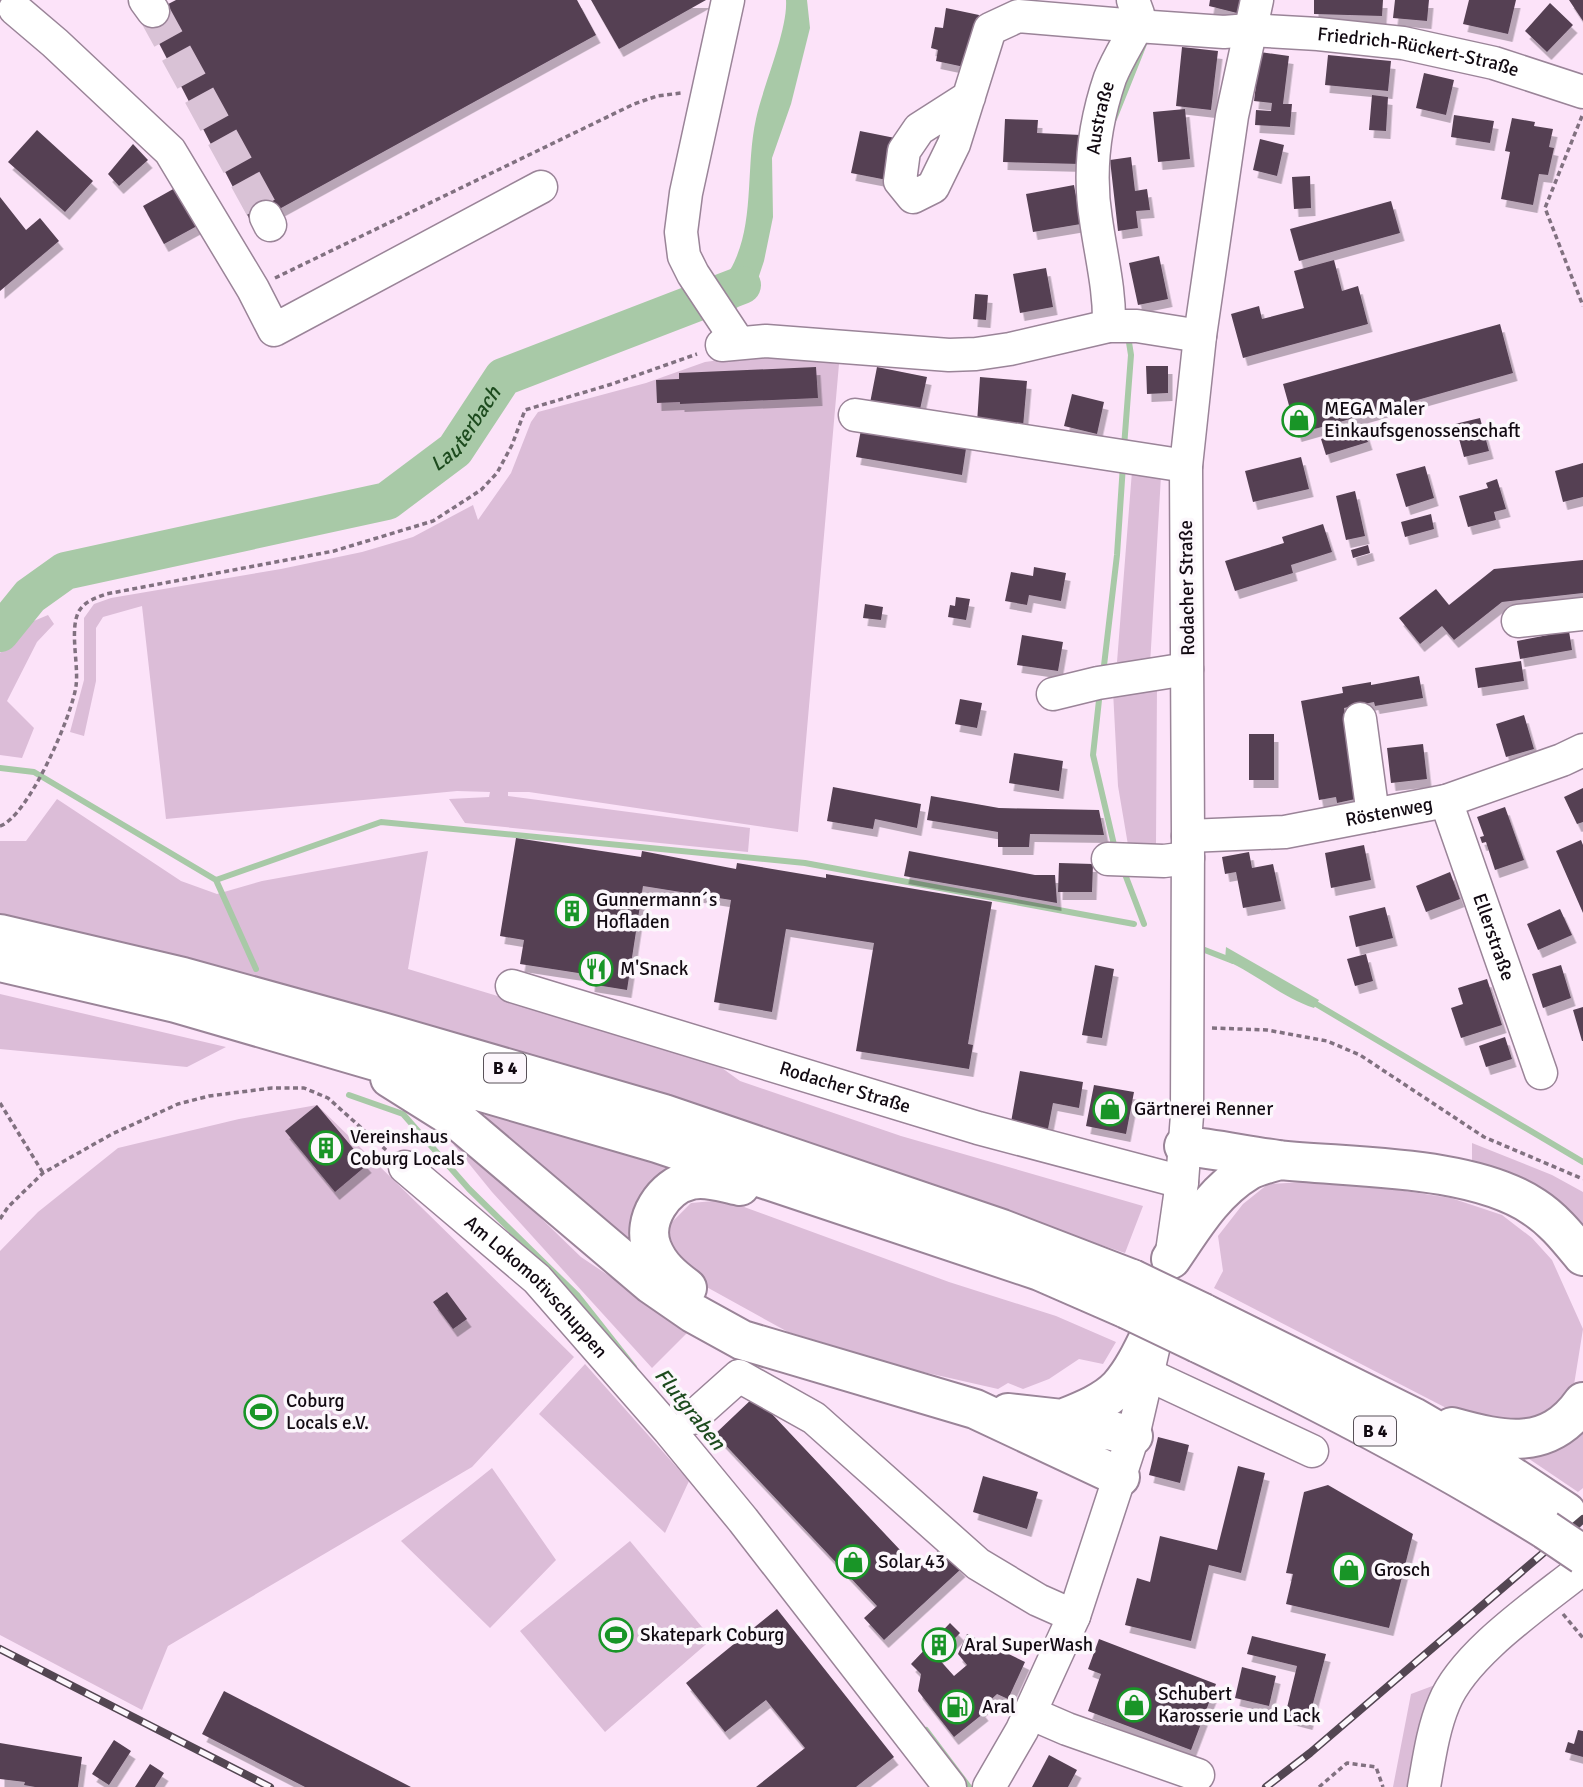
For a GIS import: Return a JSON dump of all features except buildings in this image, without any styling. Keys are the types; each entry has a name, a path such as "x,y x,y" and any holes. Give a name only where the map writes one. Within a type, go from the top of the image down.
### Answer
{"highway":[{"name":"B 4","path":"0,934 183,977 664,1114 1002,1229 1140,1301 1413,1417 1487,1460 1565,1521 1583,1555"},
{"name":"B 4","path":"0,962 176,1003 657,1143 1041,1271 1140,1301"},
{"path":"352,1054 460,1122 651,1284 742,1340 975,1409 1120,1477"},
{"path":"1183,1164 1280,1160 1460,1178 1507,1192 1534,1206 1554,1222 1583,1256"},
{"path":"1171,1259 1203,1212 1228,1185 1250,1170 1280,1160"},
{"path":"800,1357 689,1290 667,1273 651,1247 649,1235 653,1214 672,1188 691,1180 708,1179 882,1218"},
{"path":"1062,1419 1086,1410 1118,1388 1130,1373 1140,1301"},
{"name":"B 4","path":"1201,1328 1291,1387 1421,1455 1565,1521"},
{"path":"1413,1417 1484,1436 1521,1441 1540,1437 1558,1428 1576,1413 1583,1402"},
{"path":"975,1409 1062,1419 1133,1436"}],"street":[{"path":"728,0 686,193 681,232 684,256 728,336 948,355 976,355 1121,326 1200,336"},
{"path":"12,13 55,43 170,151 253,289 274,330 541,187"},
{"path":"969,97 990,29 1018,16 1143,20 1233,33 1253,15"},
{"name":"Friedrich-Rückert-Straße","path":"1253,15 1318,34 1403,43 1494,63 1583,92"},
{"name":"Rodacher Straße","path":"989,1787 1030,1713 1074,1616 1133,1436 1149,1375 1140,1301 1171,1259 1186,1115 1186,466 1200,336 1232,116 1253,15"},
{"name":"Austraße","path":"1121,326 1110,305 1105,263 1095,220 1091,171 1095,131 1111,76 1143,20"},
{"path":"855,415 1186,466"},
{"path":"1518,621 1583,614"},
{"path":"1053,694 1135,676 1187,669"},
{"path":"1360,719 1373,816"},
{"name":"Röstenweg","path":"1119,859 1164,861 1188,847 1285,832 1446,801 1583,750"},
{"name":"Ellerstraße","path":"1446,801 1541,1073"},
{"name":"Rodacher Straße","path":"512,986 978,1128 1183,1164"},
{"name":"Am Lokomotivschuppen","path":"405,1167 546,1289 743,1520 950,1787"},
{"path":"1149,1375 1312,1451"},
{"path":"692,1418 739,1377 814,1418 978,1564 1038,1600 1074,1616"},
{"path":"1423,1787 1444,1700 1468,1665 1583,1568"},
{"path":"1030,1713 1067,1729 1198,1774"}],"path":[{"path":"253,289 634,104 657,96 681,93 707,98"},
{"path":"1583,114 1545,208 1583,306"},
{"path":"0,826 9,823 25,802 47,764 66,722 78,669 75,632 80,610 88,602 106,594 334,551 433,521 481,490 497,473 512,445 525,410 639,375 728,336"},
{"path":"1186,1027 1267,1030 1327,1041 1360,1055 1484,1137 1583,1179"},
{"path":"0,1219 8,1207 43,1174 112,1134 178,1104 209,1096 272,1088 304,1088 328,1098 405,1167"},
{"path":"0,1102 43,1174"},
{"path":"1319,1787 1347,1763 1376,1768 1383,1787"}],"shaded area":[{"path":"771,353 839,364 798,832 529,792 508,792 508,796 750,828 748,852 465,823 449,799 489,797 490,792 457,791 166,819 142,606 103,617 96,628 96,681 84,736 70,732 84,680 84,618 94,604 111,598 281,569 362,552 413,537 473,505 478,520 511,473 531,422 538,412 646,383 705,362"},
{"path":"1132,471 1161,476 1150,665 1117,662"},
{"path":"48,615 54,624 37,642 7,701 34,728 22,758 0,755 0,653 17,628"},
{"path":"1157,685 1156,844 1128,845 1118,786 1113,691"},
{"path":"57,799 181,881 217,894 262,881 428,851 408,969 711,1060 740,1081 901,1136 1143,1206 1125,1253 748,1127 0,915 0,841 26,841"},
{"path":"0,994 226,1047 187,1067 0,1049"},
{"path":"479,1100 675,1164 630,1245 488,1124"},
{"name":"Coburg Locals e.V.","path":"317,1105 574,1357 472,1467 168,1646 142,1710 0,1635 0,1251 38,1212 118,1148 239,1119"},
{"path":"1472,1143 1552,1175 1583,1192 1583,1226 1544,1191 1515,1175 1472,1164"},
{"path":"453,1144 484,1163 581,1257 690,1330 652,1368 492,1192"},
{"path":"1304,1182 1385,1188 1451,1198 1502,1215 1532,1238 1552,1260 1583,1329 1573,1391 1539,1429 1454,1412 1214,1288 1223,1271 1218,1236 1243,1204 1268,1184"},
{"path":"725,1200 949,1282 1056,1316 1116,1342 1103,1364 1079,1359 1049,1379 1023,1389 1008,1383 998,1389 910,1369 788,1332 674,1269 669,1225 691,1203"},
{"path":"585,1364 689,1481 665,1533 539,1414"},
{"path":"1583,1425 1583,1488 1578,1492 1519,1452"},
{"path":"492,1468 556,1560 490,1628 401,1541"},
{"name":"Skatepark Coburg","path":"630,1541 712,1639 605,1732 520,1631"},
{"path":"1443,1682 1413,1787 1393,1787 1411,1694"}],"water":[{"path":"786,0 807,0 810,28 791,104 772,158 773,217 764,261 755,288 733,312 717,290 732,266 742,242 748,208 756,119 783,27"},
{"path":"471,413 482,427 471,446 453,470 426,487 426,461"},
{"path":"106,553 131,566 68,582 45,568"},
{"path":"1226,947 1319,1000 1314,1008 1291,998 1225,960"}],"waterway":[{"path":"1114,119 1144,44"},
{"name":"Lauterbach","path":"0,633 30,596 65,571 387,501 455,450 503,377 742,285"},
{"path":"1124,447 1131,355 1128,336"},
{"path":"1103,674 1117,555 1123,465"},
{"path":"1100,691 1093,755 1115,849"},
{"path":"0,768 34,772 216,880 381,822 805,863 1134,924"},
{"path":"1123,869 1144,924"},
{"name":"Flutgraben","path":"216,880 256,969"},
{"path":"1197,947 1233,961"},
{"path":"1311,1001 1583,1162"},
{"name":"Flutgraben","path":"349,1095 403,1114 469,1189 578,1296 634,1367"},
{"name":"Flutgraben","path":"926,1730 969,1787"}],"tunnel":[{"path":"153,11 266,217"}],"railway":[{"path":"1266,1787 1310,1753 1583,1519"},
{"path":"0,1649 270,1787"}],"place":[{"name":"MEGA Maler Einkaufsgenossenschaft","path":"1299,420"},
{"name":"Gunnermann´s Hofladen","path":"572,911"},
{"name":"M'Snack","path":"596,969"},
{"name":"Gärtnerei Renner","path":"1110,1109"},
{"name":"Vereinshaus Coburg Locals","path":"326,1148"},
{"name":"Coburg Locals e.V.","path":"261,1412"},
{"name":"Solar 43","path":"853,1562"},
{"name":"Grosch","path":"1349,1570"},
{"name":"Skatepark Coburg","path":"616,1635"},
{"name":"Aral SuperWash","path":"939,1645"},
{"name":"Schubert Karosserie und Lack","path":"1134,1705"},
{"name":"Aral","path":"957,1707"}]}
